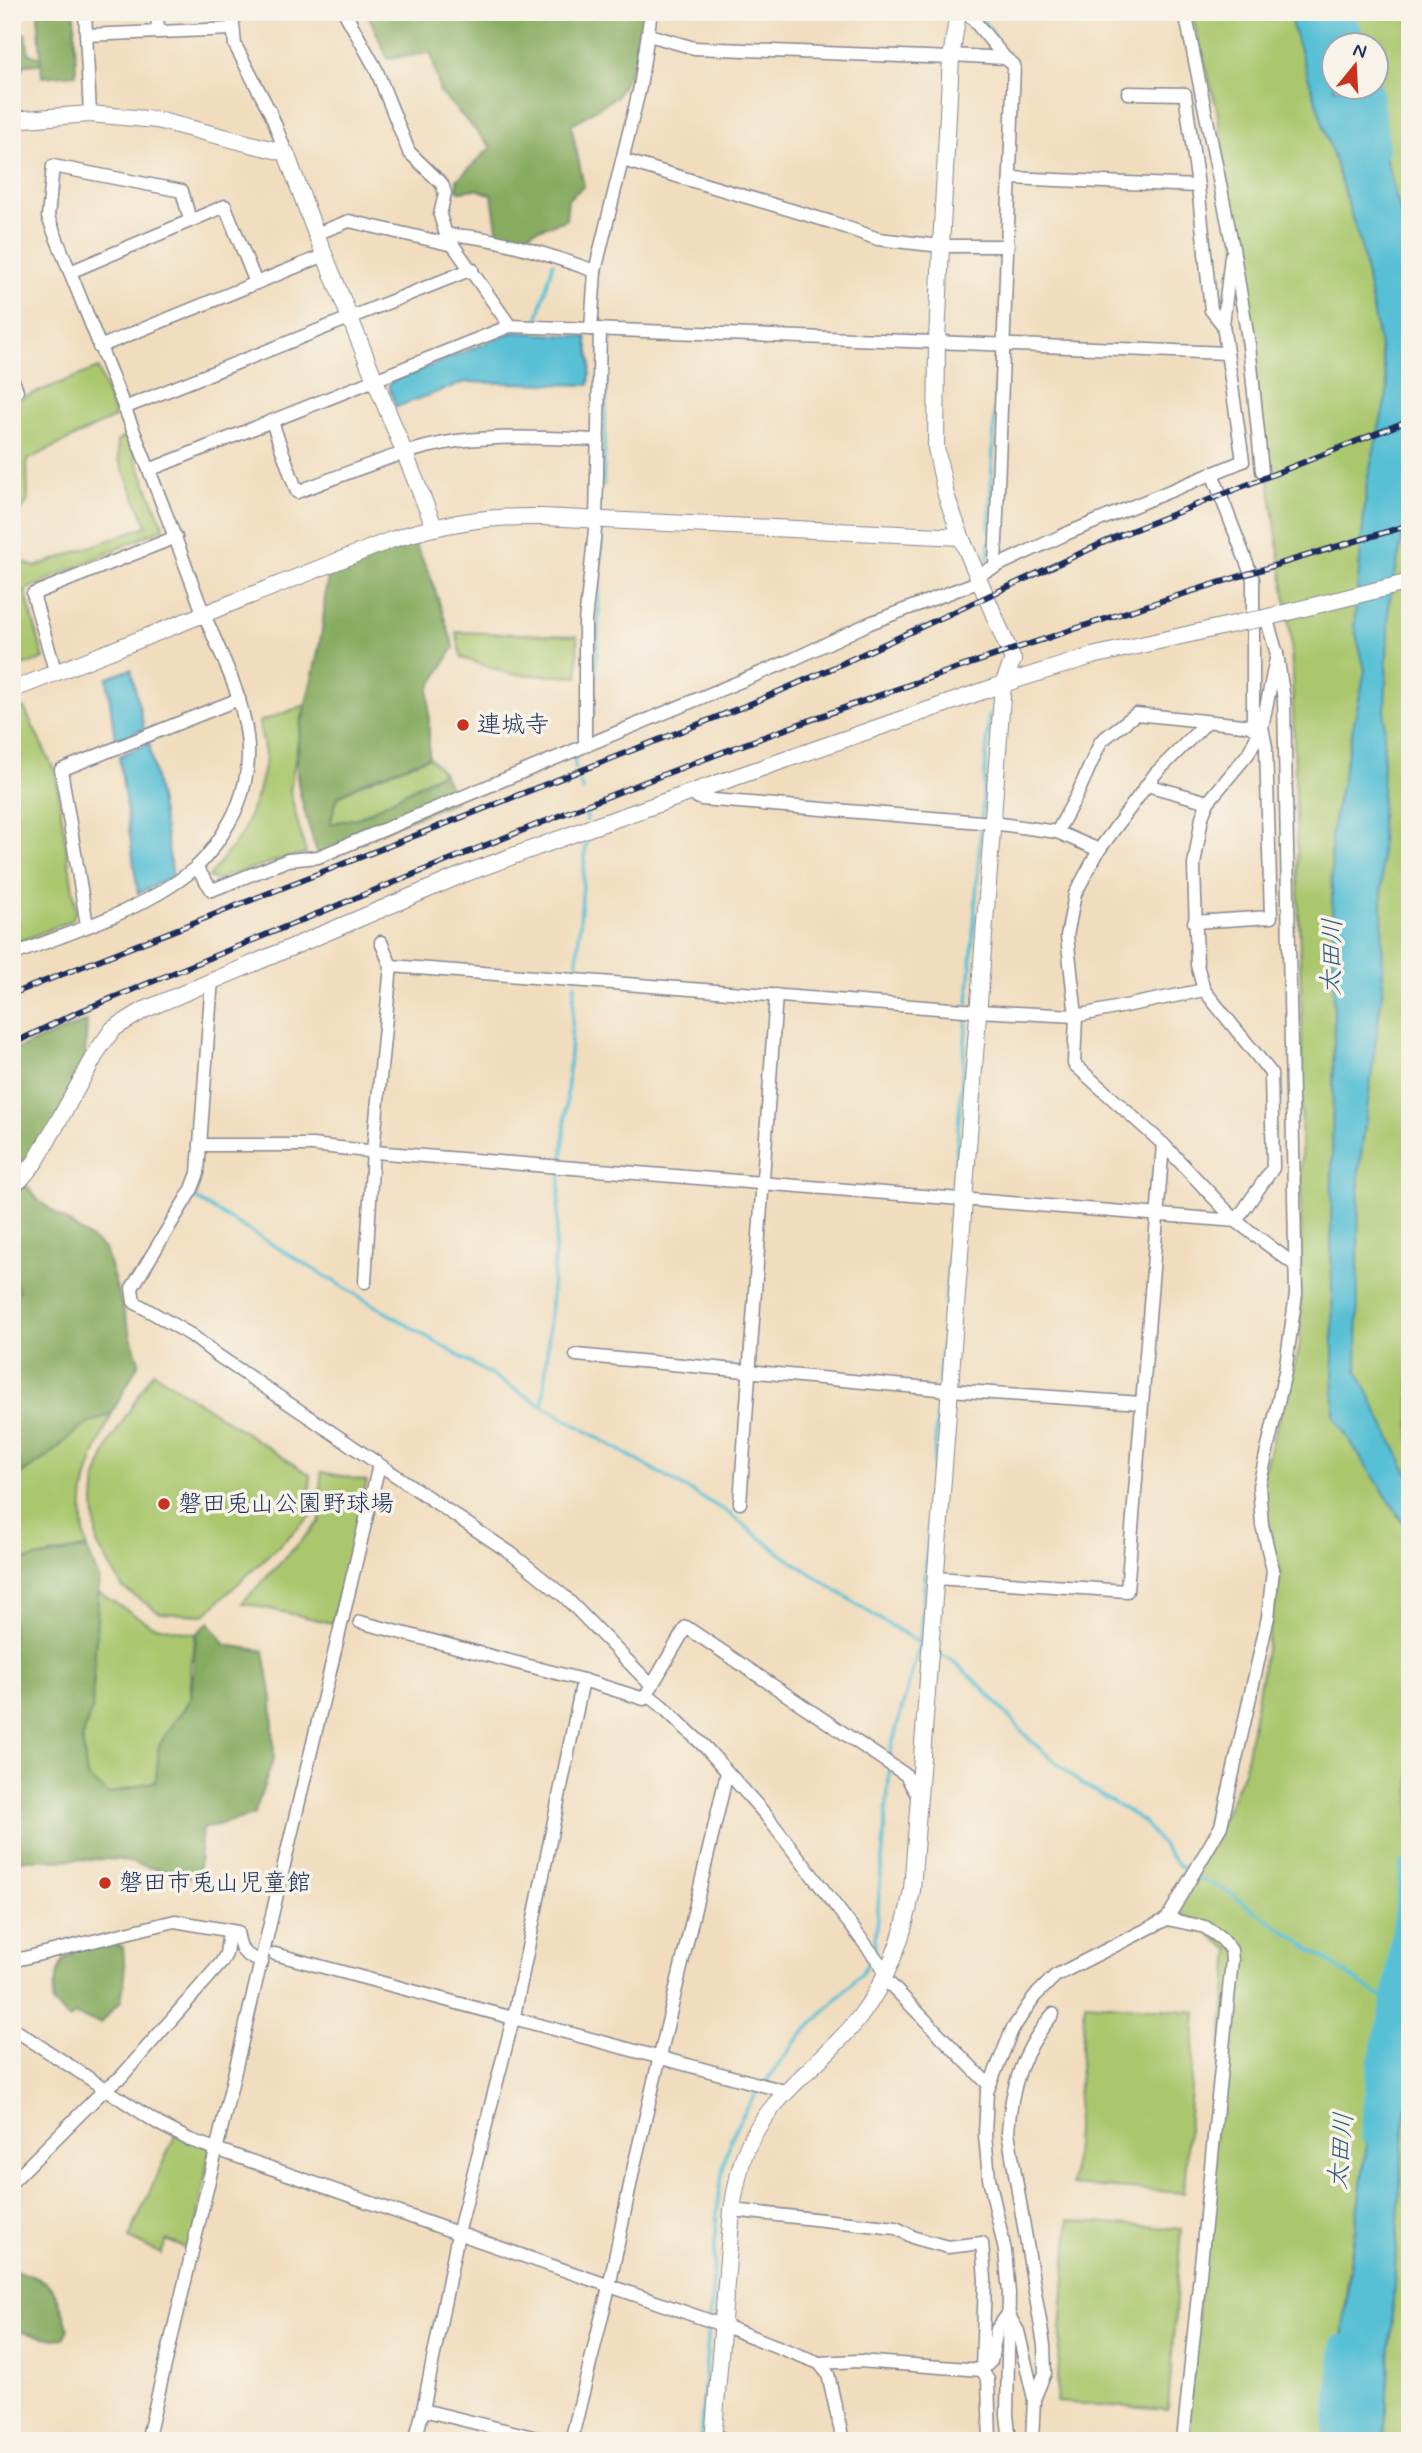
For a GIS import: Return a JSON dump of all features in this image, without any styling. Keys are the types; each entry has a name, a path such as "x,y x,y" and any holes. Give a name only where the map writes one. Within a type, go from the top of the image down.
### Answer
{"street":[{"path":"85,12 90,114"},
{"path":"157,12 158,31"},
{"path":"232,12 235,45 271,114 324,255 433,526"},
{"path":"585,745 585,622 596,521 598,440 595,271 640,87 651,12"},
{"path":"958,12 951,56 941,246 936,448 946,495 961,537 1013,660 1043,673"},
{"path":"967,12 1004,58 1014,65 995,567"},
{"path":"1185,12 1224,194 1249,345 1262,471"},
{"path":"345,13 376,69 409,152 442,184 445,193 440,215 450,240 510,326"},
{"path":"86,35 233,29"},
{"path":"649,36 694,48 1004,58"},
{"path":"1128,93 1185,94 1211,310 1223,326"},
{"path":"12,120 90,114 157,120 286,153"},
{"path":"622,160 831,222 878,239 941,246 1007,246"},
{"path":"12,954 88,925 165,889 196,867 231,820 246,779 247,738 239,699 47,217 53,166 181,191 190,220"},
{"path":"1010,178 1198,186"},
{"path":"69,272 225,205 256,283"},
{"path":"316,234 349,221 450,240 462,235 548,255 595,271"},
{"path":"196,867 212,890 288,860 318,857 794,659 870,623 979,578 995,567 1068,533 1243,461 1223,326 1233,248"},
{"path":"99,347 324,255"},
{"path":"124,408 472,269"},
{"path":"149,470 510,326 1227,353"},
{"path":"12,378 17,390 12,393"},
{"path":"272,422 297,492 404,453 456,441 507,437 598,440"},
{"path":"1194,922 1271,917 1266,747 1258,727 1253,579 1212,473"},
{"path":"12,690 391,540 433,526 510,516 961,537"},
{"path":"56,674 33,594 176,537"},
{"path":"12,1185 21,1179 36,1161 100,1047 113,1030 144,1010 212,979 464,874 1003,684 1092,656 1410,582"},
{"path":"1010,2441 1007,2415 1008,2314 1005,2251 989,2178 985,2135 989,2085 1012,2031 1034,1997 1055,1976 1167,1919 1221,1826 1268,1617 1273,1570 1262,1525 1259,1486 1289,1346 1296,1294 1284,700 1277,654 1256,619"},
{"path":"1236,1221 1273,1168 1271,1073 1204,990 1197,965 1194,865 1202,817 1208,802 1248,754 1277,654"},
{"path":"718,2438 722,2325 732,2210 737,2176 746,2151 767,2114 858,2020 884,1979 908,1916 1003,684 1013,660"},
{"path":"88,925 61,770 239,699"},
{"path":"1057,832 1101,741 1136,714 1258,727"},
{"path":"1207,722 1155,774 1099,850 1075,894 1067,936 1076,1016 1074,1064 1163,1144 1236,1221 1295,1265"},
{"path":"1147,785 1208,802"},
{"path":"689,793 701,799 993,823 1057,832 1099,850"},
{"path":"365,1282 373,1151 390,966 381,942"},
{"path":"390,966 977,1011 1076,1016 1204,990"},
{"path":"212,979 198,1173 192,1189 132,1287 134,1302 191,1335 512,1555 565,1597 662,1706 706,1748 765,1814 882,1966 884,1979 989,2085"},
{"path":"740,1503 776,995"},
{"path":"200,1144 312,1145 1236,1221"},
{"path":"936,1578 1127,1591 1163,1144"},
{"path":"576,1355 949,1390 1141,1403"},
{"path":"147,2441 379,1465"},
{"path":"360,1622 583,1680 645,1699 686,1627 906,1775 919,1799"},
{"path":"415,2441 424,2410 458,2234 514,2018 583,1680"},
{"path":"571,2441 727,1773"},
{"path":"1167,1919 1205,1927 1222,1939 1230,1950 1232,1960 1184,2441"},
{"path":"12,1961 175,1921 237,1933 245,1955 262,1962"},
{"path":"12,2182 105,2089 121,2077 222,1963 229,1932"},
{"path":"275,1954 788,2092"},
{"path":"1034,2399 1045,2373 1044,2345 1008,2132 1010,2103 1021,2066 1035,2035 1053,2014"},
{"path":"12,2028 159,2124 190,2140 722,2325 818,2363 858,2361 982,2370 991,2361 997,2329 1008,2314"},
{"path":"732,2210 896,2228 915,2238 948,2246 982,2243 985,2279 982,2370 988,2380 990,2441"},
{"path":"1008,2314 1018,2331 1034,2399 1032,2441"},
{"path":"818,2363 828,2374 843,2441"},
{"path":"424,2410 549,2441"}],"green space":[{"path":"38,12 74,12 76,74 42,77 41,61 38,64 24,65 16,84 18,104 15,109 12,108 12,30 26,34 29,54 41,58"},
{"path":"367,12 649,12 649,35 617,96 571,125 584,186 568,199 566,220 532,231 525,240 498,235 492,195 477,189 457,189 457,180 491,147 440,92 431,53 388,59"},
{"path":"1191,12 1410,12 1410,1509 1397,1515 1410,1532 1410,1886 1383,2037 1348,2275 1333,2441 1186,2441 1230,1950 1174,1908 1213,1841 1244,1771 1280,1574 1259,1486 1300,1346 1302,1026 1291,637 1217,109"},
{"path":"98,368 115,417 27,460 28,500 12,527 12,402"},
{"path":"126,435 164,528 25,590 44,659 12,669 12,557 35,567 147,526 119,460 117,442"},
{"path":"410,534 430,575 454,647 429,689 429,757 368,780 337,797 330,824 361,817 443,772 456,801 318,857 300,793 297,757 321,637 329,574 332,564"},
{"path":"456,632 577,636 578,677 511,674 462,658"},
{"path":"306,705 301,720 290,792 306,854 215,880 209,877 243,832 258,792 266,759 259,722"},
{"path":"24,708 55,772 76,910 72,920 12,945 12,711"},
{"path":"429,757 443,772 361,817 330,824 337,798 361,784"},
{"path":"87,1021 84,1075 21,1179 39,1201 105,1249 139,1363 112,1413 81,1427 47,1457 12,1480 12,1298 19,1291 12,1276 12,1051"},
{"path":"153,1372 310,1475 311,1516 204,1615 160,1613 123,1588 97,1544 94,1503 96,1477 111,1440"},
{"path":"112,1413 91,1463 84,1494 83,1528 87,1547 12,1563 12,1480 47,1457 81,1427"},
{"path":"321,1472 367,1481 332,1623 242,1603 320,1521"},
{"path":"87,1548 99,1579 92,1709 82,1738 87,1777 109,1794 156,1781 159,1745 191,1698 196,1634 209,1622 226,1645 264,1651 272,1699 274,1757 254,1815 202,1829 198,1879 116,1859 12,1860 12,1563"},
{"path":"98,1592 151,1625 196,1634 190,1665 191,1698 159,1745 156,1781 109,1794 87,1777 82,1738 92,1709"},
{"path":"100,1940 123,1947 125,1975 121,2001 100,2023 75,2015 69,2019 52,2003 59,1969 68,1956"},
{"path":"1085,2003 1196,2012 1184,2193 1072,2185"},
{"path":"1410,2087 1410,2441 1384,2441 1404,2126"},
{"path":"176,2133 210,2148 192,2251 167,2240 161,2254 129,2238"},
{"path":"1069,2220 1181,2229 1168,2410 1056,2402"},
{"path":"14,2271 39,2279 53,2290 69,2329 64,2338 54,2339 12,2330"}],"water":[{"path":"1288,12 1347,12 1352,32 1320,32 1320,102 1371,102 1410,249 1410,502 1389,603 1381,820 1383,985 1359,1171 1357,1370 1410,1478 1410,1532 1334,1417 1331,834 1365,670 1354,626 1367,481 1388,389 1361,246"},
{"path":"513,332 586,337 591,363 589,385 465,382 396,407 389,387 390,382"},
{"path":"131,669 144,729 115,740 107,678"},
{"path":"149,743 173,876 138,894 119,756"},
{"path":"1410,1886 1410,2087 1404,2126 1384,2441 1333,2441 1355,2232"}],"waterway":[{"path":"976,12 994,35"},
{"name":"太田川","path":"1344,12 1352,32"},
{"name":"太田川","path":"1374,102 1380,149"},
{"path":"537,321 553,263"},
{"path":"603,486 608,336"},
{"path":"995,403 997,348"},
{"path":"989,530 995,408"},
{"path":"590,719 594,710 602,538"},
{"path":"988,560 989,542"},
{"path":"982,817 989,714"},
{"path":"575,755 575,769"},
{"path":"580,783 583,791"},
{"path":"586,812 587,821"},
{"path":"968,1004 981,827"},
{"path":"576,976 586,842"},
{"path":"562,1164 575,984"},
{"path":"953,1194 967,1015"},
{"path":"543,1406 561,1173"},
{"path":"196,1199 543,1406 727,1512 780,1553 925,1646"},
{"path":"939,1383 953,1204"},
{"path":"890,1760 920,1643 939,1393"},
{"path":"935,1651 952,1660 979,1684 1031,1741 1079,1782 1143,1821 1176,1863 1192,1876 1223,1889 1391,2004"},
{"path":"874,1952 890,1768"},
{"name":"太田川","path":"1370,2135 1377,2063 1391,2004 1410,1866"},
{"path":"765,2083 796,2041 860,1975 871,1959"},
{"path":"710,2317 718,2204 725,2160 737,2127 760,2089"},
{"path":"700,2441 709,2324"},
{"name":"太田川","path":"1332,2441 1341,2344"}],"railway":[{"path":"12,994 750,704 1118,536 1410,420"},
{"path":"12,1044 76,1013 376,890 768,735 1041,640 1410,525"}],"place":[{"name":"連城寺","path":"463,725"},
{"name":"磐田兎山公園野球場","path":"164,1504"},
{"name":"磐田市兎山児童館","path":"105,1883"}]}
